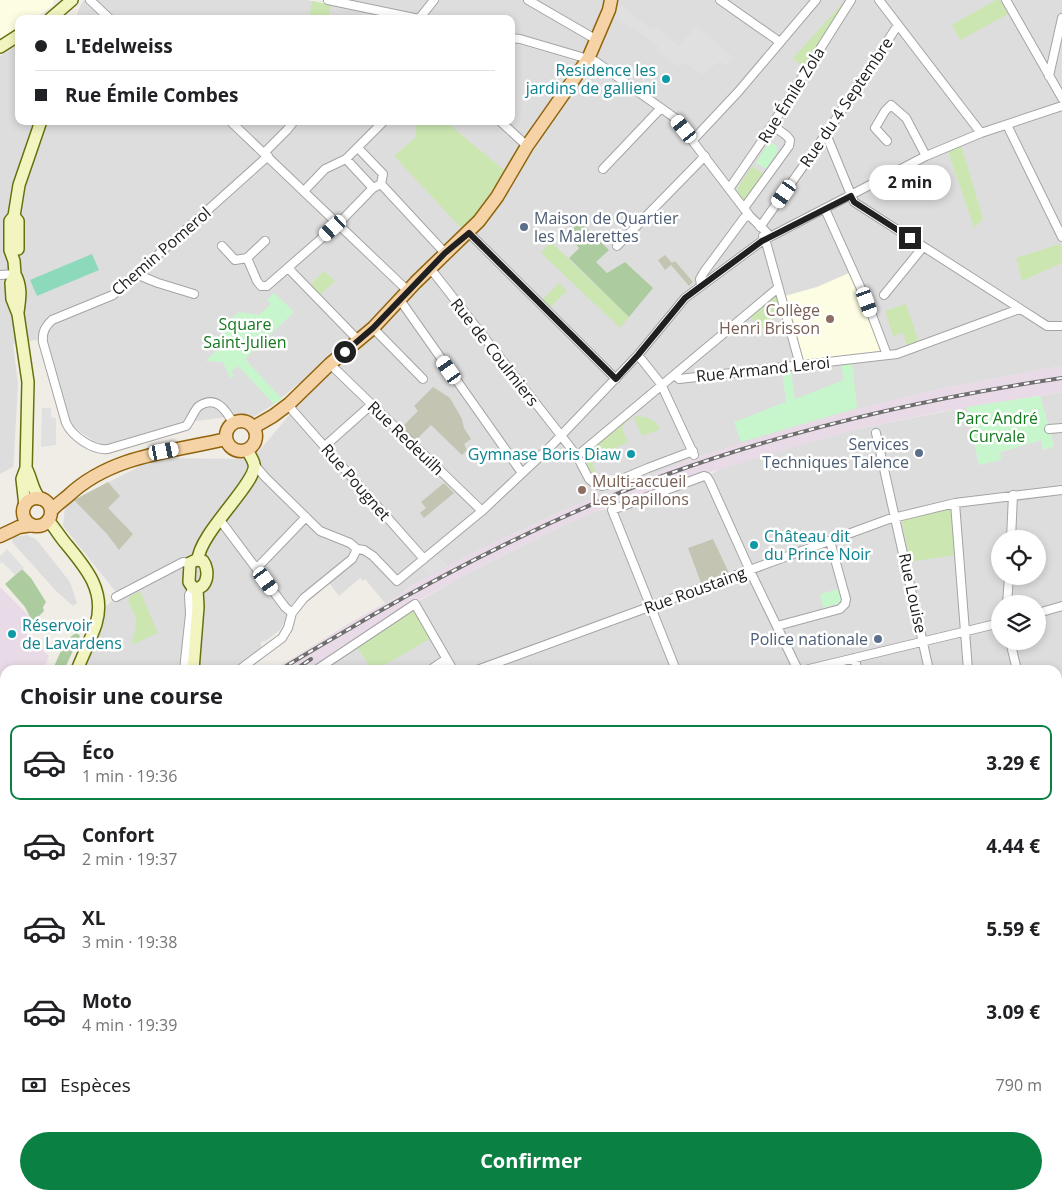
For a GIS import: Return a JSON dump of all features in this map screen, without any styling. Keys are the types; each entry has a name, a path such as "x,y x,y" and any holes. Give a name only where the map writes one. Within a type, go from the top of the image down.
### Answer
{"main road":[{"path":"254,427 272,417 289,404 330,364 373,328 445,253 469,233 490,207 527,146 588,59 611,0"},
{"path":"242,420 254,427 256,432 255,442 247,450 234,450 228,444 226,439 227,430 233,422 242,420"},
{"path":"1,534 19,527 40,526 73,490 86,480 100,473 143,456 226,439"},
{"path":"1,534 16,520 33,499 50,500 64,492 73,490"},
{"path":"42,500 50,507 49,516"},
{"path":"24,508 25,519 32,525"}],"street":[{"path":"55,15 73,0"},
{"path":"67,15 73,0"},
{"path":"90,0 106,15"},
{"path":"328,0 365,4 405,15"},
{"path":"422,15 434,0"},
{"path":"528,0 597,40"},
{"path":"720,0 780,42"},
{"path":"879,0 981,133"},
{"path":"1006,0 1062,98"},
{"path":"693,140 738,92 812,1"},
{"name":"Rue Émile Zola","path":"729,189 772,125 850,1"},
{"path":"1049,76 1062,18"},
{"name":"Rue du 4 Septembre","path":"760,227 826,134 898,25"},
{"path":"515,39 595,61 675,118 746,211 760,227 768,232 778,288 800,365"},
{"path":"886,141 875,128 891,105 906,118 926,156"},
{"path":"247,450 254,464 265,477 320,531 350,543 357,549 364,550 373,556 397,581 482,512 522,474 616,379 685,298 701,285 768,238 926,156 981,133 1062,106"},
{"path":"603,169 661,108"},
{"path":"1007,124 1062,237"},
{"path":"24,508 22,479 26,468 28,382 18,314 20,283 15,274 14,260 18,250 18,221 14,216 19,185 40,125"},
{"path":"234,125 338,224 404,296 522,474"},
{"name":"Chemin Pomerol","path":"233,422 224,407 215,403 208,403 199,407 192,420 186,426 103,450 90,445 68,428 42,334 45,326 52,320 113,295 266,155 291,125"},
{"path":"304,191 325,170 346,159 380,125"},
{"path":"504,125 527,146"},
{"path":"701,285 700,279 704,272 744,218 746,211 789,146 790,140 788,136 772,125"},
{"path":"826,134 854,202 1047,326 1062,326"},
{"path":"358,148 383,174 381,184"},
{"path":"617,246 705,156"},
{"path":"346,159 373,188"},
{"path":"247,258 261,286 270,284 338,224 373,188 381,184"},
{"path":"381,184 445,253"},
{"path":"825,209 867,302 887,355"},
{"path":"469,233 616,379"},
{"path":"222,246 235,260 247,258 265,241"},
{"path":"884,295 923,247"},
{"path":"288,268 358,340"},
{"name":"Rue de Coulmiers","path":"430,268 560,435"},
{"path":"0,275 15,274"},
{"path":"136,274 194,294"},
{"path":"675,375 778,288"},
{"name":"Rue Armand Leroi","path":"577,456 661,384 675,375 679,379 897,354 1019,309"},
{"path":"373,328 423,379"},
{"path":"560,435 577,456 589,479 595,484 602,486 694,453 661,384 638,355"},
{"name":"Rue Redeuilh","path":"330,364 482,512"},
{"name":"Rue Pougnet","path":"289,404 424,558"},
{"path":"324,446 371,405"},
{"path":"1049,428 1062,428"},
{"name":"Rue Louise","path":"876,433 928,665"},
{"path":"193,665 198,607 195,589 189,582 194,561 203,542 252,474 254,464"},
{"path":"26,468 31,477 34,490 42,500"},
{"path":"674,665 612,510 704,476 710,482 749,570 796,665"},
{"name":"Rue Roustaing","path":"491,665 896,517 955,503 1062,490"},
{"path":"1011,530 1013,495"},
{"path":"955,503 968,665"},
{"path":"49,516 88,570 98,594 99,606 96,624 79,665"},
{"path":"257,568 306,517"},
{"path":"220,520 285,607 292,613"},
{"path":"776,626 840,608 845,604 846,599 830,541"},
{"path":"246,665 282,638 288,628 292,613 304,598 352,559 357,549"},
{"path":"116,597 183,562 203,561 207,566 206,582 202,587 195,589 189,595 190,614 185,665"},
{"path":"330,665 415,604 450,665"},
{"path":"1046,611 1062,606"},
{"path":"825,665 991,625"},
{"path":"1012,650 1016,665"},
{"path":"854,658 856,665"},
{"path":"437,665 446,659"}],"shaded area":[{"path":"0,0 54,0 52,6 39,15 15,15 15,30 0,39"},
{"path":"84,0 307,0 379,15 77,15"},
{"path":"349,0 604,0 594,33 584,55 515,34 515,15 421,15"},
{"path":"617,0 1062,0 1062,366 944,388 878,404 814,421 692,459 564,510 471,554 409,587 402,594 385,603 365,579 363,581 360,578 339,596 324,576 292,604 280,630 266,641 261,642 261,648 238,665 84,665 102,611 120,592 115,591 63,526 65,507 74,500 148,462 167,458 239,459 258,452 309,392 379,330 448,257 476,234 496,210 555,116 593,65 603,44"},
{"path":"621,4 651,30 655,26 679,46 697,26 734,58 726,66 720,61 702,75 684,62 680,67 656,51 659,47 648,38 613,17"},
{"path":"515,43 579,62 514,159 504,170 502,179 470,224 436,253 373,319 300,384 274,404 252,418 234,416 181,423 105,445 98,444 73,427 69,420 47,338 13,344 18,383 13,467 0,474 0,56 14,47 15,125 515,125"},
{"path":"536,206 579,248 569,258 532,224 538,217 532,210"},
{"path":"665,255 672,263 675,261 693,282 689,286 671,265 665,270 658,260"},
{"name":"Collège Henri Brisson","path":"849,273 866,311 880,350 879,352 804,361 785,296 817,287"},
{"path":"1062,366 1062,392 939,412 857,429 719,469 596,511 551,531 459,578 394,614 316,665 280,665 402,594 409,587 471,554 564,510 692,459 814,421 944,388"},
{"path":"433,387 450,398 471,439 464,444 467,450 462,455 431,425 415,441 401,428 418,411 414,406"},
{"path":"1062,392 1062,665 329,665 414,609 419,601 459,578 551,531 596,511 607,509 618,511 702,480 719,469 784,449 857,429 967,407 979,465 1000,452 1041,440 1043,450 1054,446 1040,396"},
{"path":"42,408 51,408 51,417 56,418 56,445 41,447"},
{"path":"108,482 120,496 108,508 133,534 119,550 107,534 74,500"},
{"path":"444,483 454,493 424,518 420,513 426,508 421,502"},
{"path":"27,535 36,539 70,582 77,603 73,606 56,591 12,542 13,537"},
{"path":"713,539 729,573 701,583 688,548"},
{"path":"7,549 24,568 15,575 2,562 0,564 0,556"},
{"path":"436,553 447,565 428,575 420,566"},
{"name":"Réservoir de Lavardens","path":"0,587 30,617 20,627 49,656 45,665 0,665"}],"green space":[{"path":"996,0 1000,0 1008,14 960,40 952,25"},
{"path":"312,1 331,5 329,15 310,15"},
{"path":"841,5 844,8 806,70 793,58"},
{"path":"416,125 450,125 505,171 488,202 463,230 394,156 416,137"},
{"path":"772,143 776,145 778,151 766,169 756,163 767,145"},
{"path":"961,145 983,219 974,228 948,151"},
{"path":"752,166 764,174 744,201 738,192 738,187"},
{"path":"580,222 609,250 596,262 607,273 625,262 653,288 629,317 569,258 579,248 566,235"},
{"path":"551,242 629,317 620,328 541,253"},
{"path":"1060,244 1062,248 1062,263 1022,281 1016,258"},
{"path":"92,254 99,270 37,296 30,280"},
{"path":"324,271 335,281 320,295 310,285"},
{"path":"559,283 567,291 550,307 542,300"},
{"name":"Square Saint-Julien","path":"274,293 294,312 245,359 282,399 274,404 238,366 231,372 234,376 230,378 223,362 205,361 221,347 224,324 239,312 259,315 271,304 267,300"},
{"path":"774,296 777,297 782,316 763,322 765,327 761,328 750,316"},
{"path":"906,304 919,342 907,345 903,333 893,336 885,311"},
{"path":"852,362 857,408 741,442 734,422 786,402 782,372 791,371 795,399 844,380 841,364"},
{"name":"Parc André Curvale","path":"1040,396 1054,446 1043,450 1041,440 1000,452 1001,460 979,465 967,407"},
{"path":"636,416 650,419 660,429 642,436 634,418"},
{"path":"629,418 630,420 622,428 628,442 593,458 592,462 597,476 595,477 591,474 587,463 585,464 583,456"},
{"path":"949,509 952,512 955,555 910,562 902,523 905,519"},
{"path":"22,569 31,578 46,602 43,607 44,611 30,625 26,633 20,627 30,617 25,607 5,584"},
{"path":"839,589 842,600 840,603 823,608 820,594"},
{"path":"140,591 158,633 131,645 136,620 129,605 129,597"},
{"path":"414,609 431,638 385,665 369,665 357,647"},
{"path":"77,633 80,636 66,665 55,665 63,647"}],"railway":[{"path":"288,665 371,616 480,557 592,504 668,474 765,442 863,416 962,395 1062,378"},
{"path":"302,665 311,659"}],"place":[{"name":"Residence les jardins de gallieni","path":"666,79"},
{"name":"Maison de Quartier les Malerettes","path":"524,227"},
{"name":"Collège Henri Brisson","path":"830,319"},
{"name":"Services Techniques Talence","path":"919,453"},
{"name":"Gymnase Boris Diaw","path":"631,454"},
{"name":"Multi-accueil Les papillons","path":"582,490"},
{"name":"Château dit du Prince Noir","path":"754,545"},
{"name":"Réservoir de Lavardens","path":"12,634"},
{"name":"Police nationale","path":"878,639"}],"route":[{"path":"345,352 389,313 416,282 445,253 469,233 616,379 685,298 701,285 762,241 851,196 854,202 910,238"}]}
